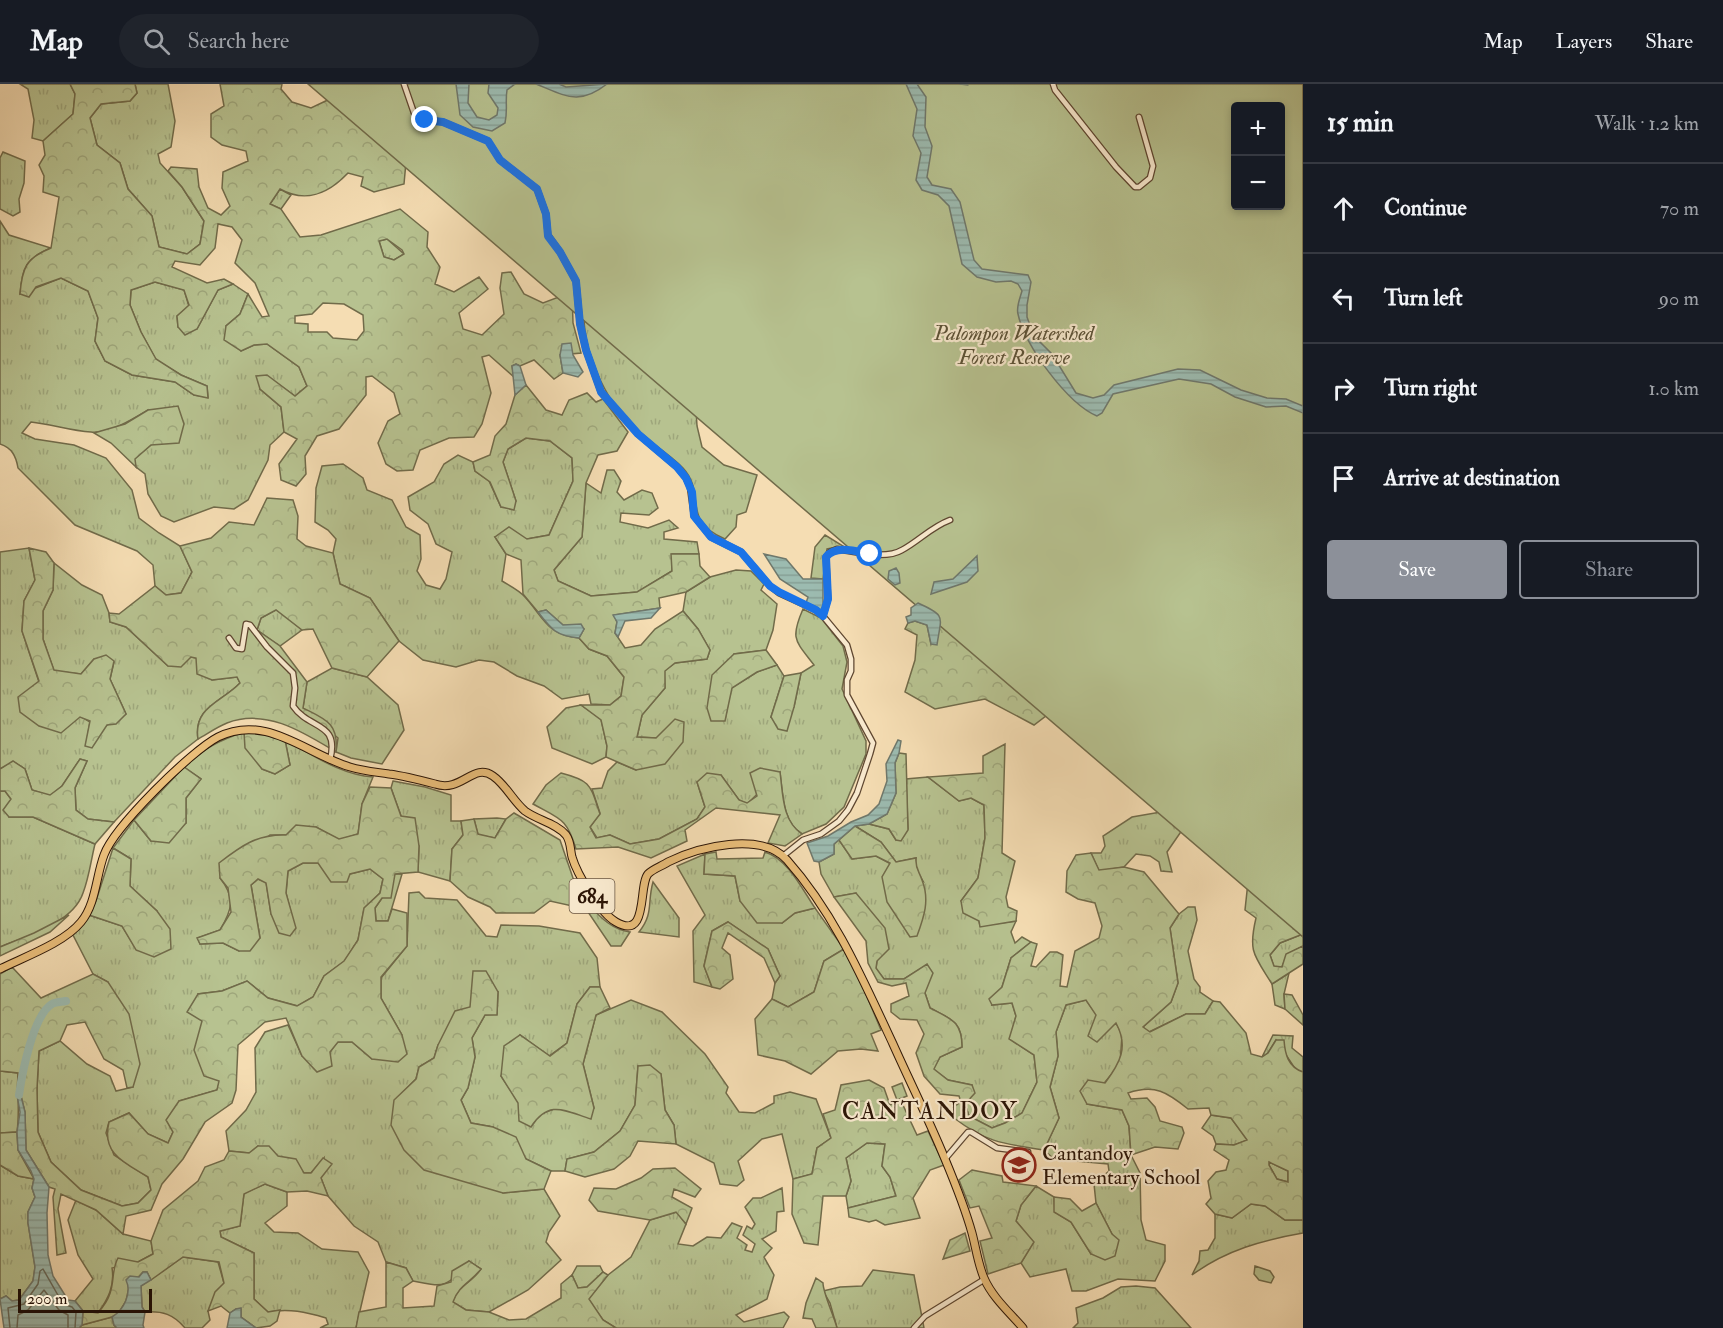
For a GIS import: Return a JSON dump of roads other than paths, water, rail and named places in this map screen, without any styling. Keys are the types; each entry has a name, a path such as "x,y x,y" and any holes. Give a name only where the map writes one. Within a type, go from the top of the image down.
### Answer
{"highway":[{"name":"684","path":"0,969 60,939 82,921 91,902 105,851 116,834 196,750 226,734 250,729 270,732 291,739 330,760 366,771 411,777 443,787 456,785 478,773 490,774 528,813 566,835 574,861 587,888 610,917 624,925 631,924 640,915 644,881 648,875 692,851 724,845 747,844 767,848 783,856"},
{"path":"783,856 806,885 848,947 945,1158 971,1230 985,1279 992,1292 1023,1328"}],"street":[{"path":"404,84 414,113 419,119 443,122 488,141 500,160 537,189 546,214 548,236 576,281 580,324 586,350 601,392 638,434 677,467 686,478 692,492 694,516 699,525 711,537 741,552 770,586 816,610 847,645 851,659 847,694 873,743 857,793 848,810 830,828 821,834 803,840 783,856"},
{"path":"1053,84 1061,98 1116,167 1135,187 1139,188 1150,178 1153,166 1139,117"},
{"path":"823,616 828,599 826,557 830,552 837,549 870,554 892,554 902,551 938,525 950,520"},
{"path":"229,638 236,648 242,649 246,624 250,625 267,647 290,668 295,679 293,706 300,715 325,729 329,734 333,749 330,760"},
{"path":"945,1158 968,1132 997,1148 1028,1152"},
{"path":"914,1328 925,1316 985,1279"}],"water":[{"path":"456,84 469,84 468,103 477,117 489,120 497,115 498,108 488,93 489,84 515,84 507,90 505,123 492,131 473,127 460,115"},
{"path":"536,84 559,84 566,87 607,84 588,95 572,97"},
{"path":"906,84 917,84 926,97 925,127 932,146 927,177 932,185 951,189 960,202 974,260 982,269 1028,275 1031,282 1027,317 1034,336 1052,354 1076,393 1093,398 1104,395 1114,385 1178,369 1200,370 1241,390 1267,398 1286,399 1303,406 1303,413 1286,406 1266,407 1235,397 1211,384 1179,379 1113,394 1102,413 1097,416 1073,399 1038,357 1022,327 1018,305 1022,291 1018,284 977,277 962,264 949,206 938,195 922,190 916,180 921,153 913,136 917,109"},
{"path":"571,343 573,355 583,372 578,377 563,373 560,355 562,344"},
{"path":"516,364 520,366 526,385 515,395 512,366"},
{"path":"764,554 786,559 803,579 823,579 821,610 806,603 808,597 780,579"},
{"path":"977,556 978,571 967,582 931,594 934,582 953,579"},
{"path":"896,568 900,583 895,585 888,579 889,571"},
{"path":"918,603 934,611 940,618 937,645 931,644 927,625 915,621 908,623 906,617 911,615 911,608"},
{"path":"660,608 651,618 625,621 618,637 615,633 617,622 613,615"},
{"path":"546,610 563,625 581,624 584,629 579,638 559,633 551,627 538,612"},
{"path":"898,740 901,741 895,763 896,793 887,814 869,824 855,826 834,844 834,854 819,862 814,861 807,843 828,836 868,815 879,804 887,781 886,764"},
{"path":"17,1095 21,1096 25,1112 26,1150 49,1187 48,1255 53,1276 68,1300 75,1301 83,1311 82,1325 79,1328 4,1328 0,1299 6,1296 12,1301 19,1300 33,1281 35,1267 28,1223 28,1212 35,1197 32,1188 34,1179 18,1150 17,1132 20,1112"},
{"path":"143,1272 147,1272 151,1280 141,1286 142,1307 145,1312 144,1328 117,1328 112,1317 126,1301 128,1285 126,1280 130,1276 139,1277"},
{"path":"241,1308 241,1317 256,1328 227,1328 230,1313"}],"waterway":[{"path":"960,84 968,85"},
{"path":"19,1095 29,1046 39,1020 52,1004 66,1001"}],"place":[{"name":"Cantandoy Elementary School","path":"1019,1165"}],"district":[{"name":"CANTANDOY","path":"930,1111"}],"park label":[{"name":"Palompon Watershed Forest Reserve","path":"1014,345"}]}
